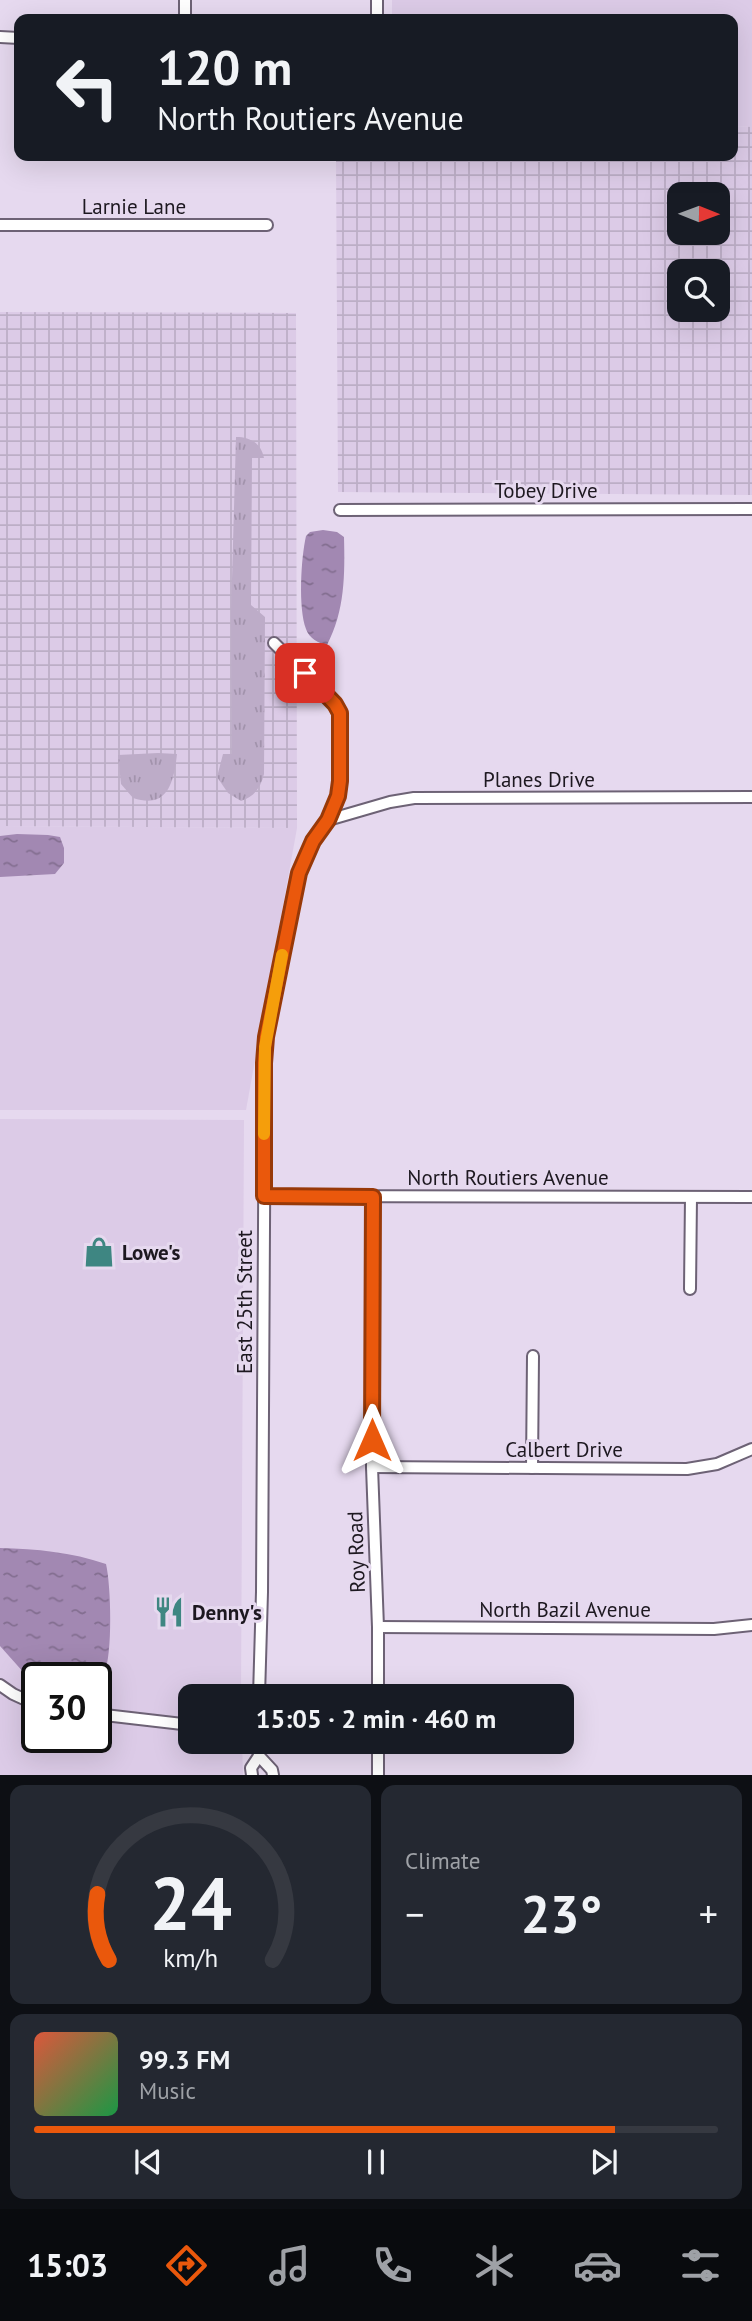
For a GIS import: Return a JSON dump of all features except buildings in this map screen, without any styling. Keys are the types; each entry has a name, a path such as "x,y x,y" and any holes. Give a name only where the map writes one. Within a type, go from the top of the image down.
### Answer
{"street":[{"name":"Larnie Lane","path":"0,225 267,225"},
{"name":"Tobey Drive","path":"340,510 752,509"},
{"name":"East 25th Street","path":"259,1684 266,1037 299,873 313,841 328,820 338,796 340,781 340,713 335,704 274,643"},
{"name":"Planes Drive","path":"328,820 414,798 752,797"},
{"name":"North Routiers Avenue","path":"264,1196 752,1197"},
{"name":"Roy Road","path":"373,1197 372,1466 378,1684"},
{"path":"690,1289 691,1197"},
{"path":"532,1468 533,1356"},
{"name":"Calbert Drive","path":"372,1466 687,1469 717,1464 752,1449"},
{"name":"North Bazil Avenue","path":"378,1627 714,1629 752,1625"},
{"path":"0,1685 21,1698"},
{"path":"112,1716 178,1723"},
{"path":"378,1754 378,1775"},
{"path":"252,1775 251,1768 259,1756 272,1770 273,1775"}],"shaded area":[{"path":"392,0 752,0 752,127 738,126 738,14 392,14"},
{"path":"738,126 752,127 752,495 338,492 336,161 738,161"},
{"path":"0,312 296,313 297,828 0,826"},
{"path":"0,826 297,828 246,1110 0,1110"},
{"path":"0,1119 244,1120 241,1684 178,1684 178,1754 242,1754 243,1775 0,1775"}],"green space":[{"path":"236,437 254,442 264,458 252,458 251,605 265,617 264,774 256,791 241,801 228,793 217,777 223,754 232,754 231,615"},
{"path":"177,754 174,774 167,791 154,800 133,798 121,784 118,755"}],"water":[{"path":"310,532 337,532 344,537 341,606 327,645 315,640 307,632 301,596 306,536"},
{"path":"17,834 60,837 64,848 64,863 55,874 0,877 0,836"},
{"path":"0,1548 54,1552 106,1564 110,1603 107,1662 21,1662 21,1670 0,1646"}],"slow traffic":[{"path":"264,1134 265,1047 282,955"}],"place":[{"name":"Lowe's","path":"99,1252"},
{"name":"Denny's","path":"169,1612"}],"route":[{"path":"305,673 335,704 340,713 340,781 338,796 328,820 313,841 299,873 266,1037 264,1196 373,1197 372,1440"}]}
